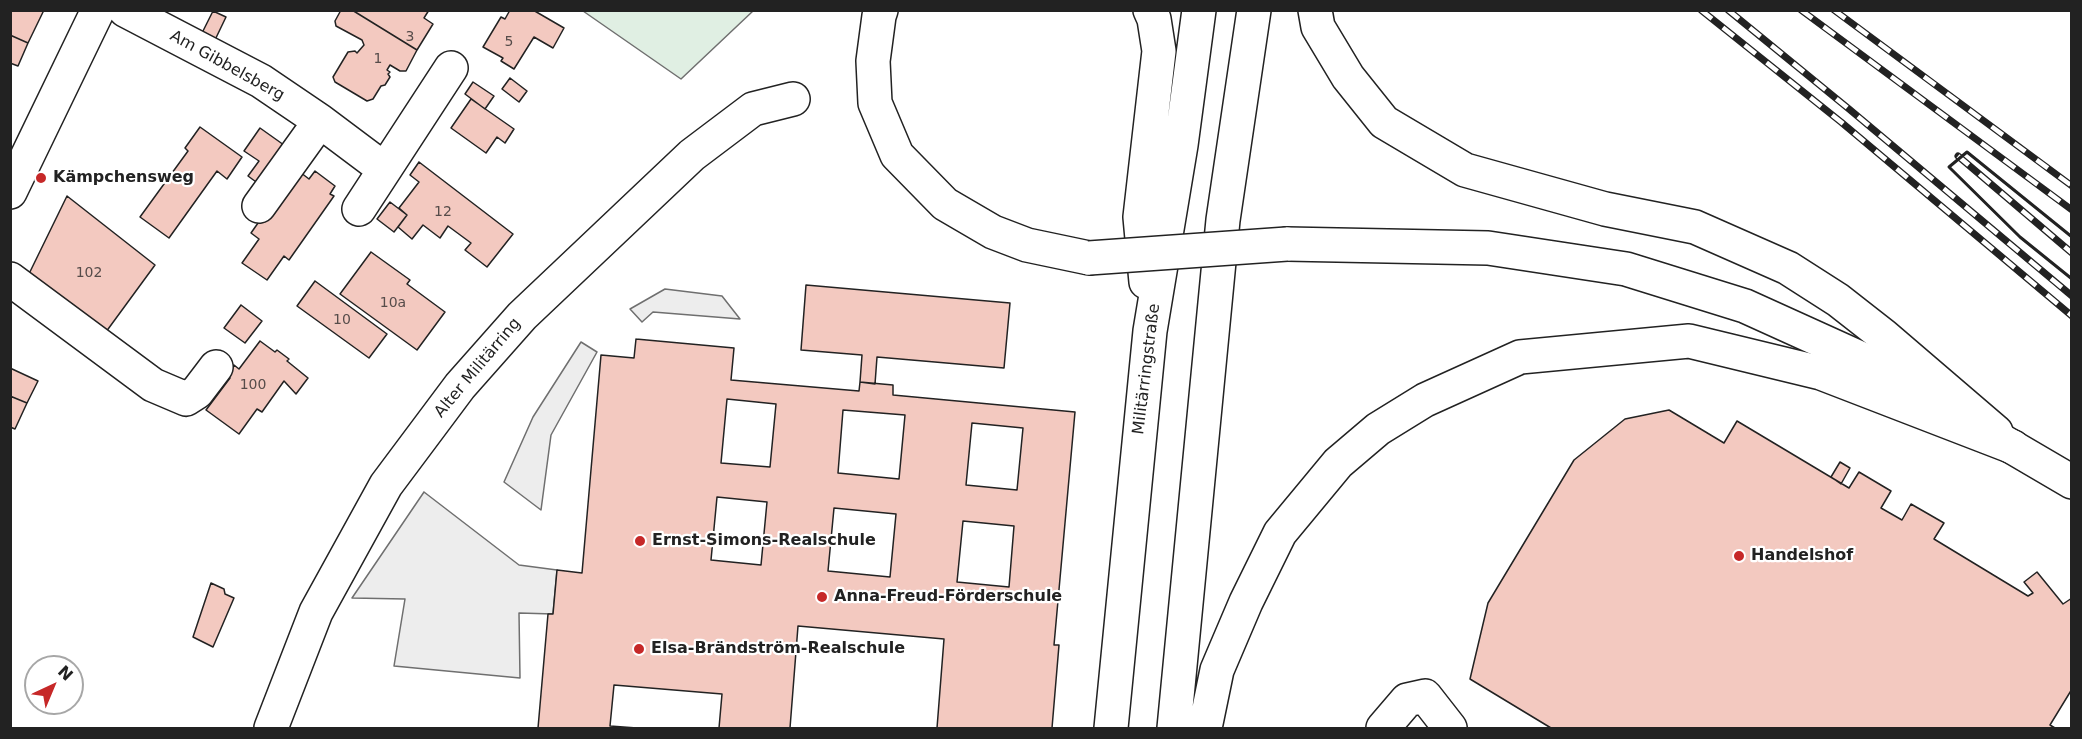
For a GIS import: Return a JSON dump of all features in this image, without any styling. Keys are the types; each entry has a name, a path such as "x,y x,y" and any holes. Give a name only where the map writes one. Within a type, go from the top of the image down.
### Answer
{"main road":[{"path":"10,192 98,10"},
{"name":"Am Gibbelsberg","path":"125,10 261,81 384,169"},
{"path":"881,10 873,61 875,103 897,155 945,204 993,232 1027,245 1089,258 1287,244 1488,248 1626,269 1745,306 1862,359 2072,482"},
{"path":"1150,10 1154,19 1159,51 1140,217 1150,331"},
{"name":"Militärringstraße","path":"1110,729 1150,331 1181,145 1199,10"},
{"path":"1174,729 1223,220 1254,10"},
{"path":"1315,10 1318,27 1348,77 1384,122 1465,170 1605,209 1695,227 1788,268 1838,300 1884,336 2013,447"},
{"path":"359,209 451,68"},
{"name":"Alter Militärring","path":"271,729 316,612 386,485 460,386 522,316 692,155 753,109 793,99"},
{"path":"259,206 320,121"},
{"path":"10,279 153,385 186,399 197,392 216,367"},
{"path":"1205,729 1217,670 1246,602 1280,533 1338,463 1378,429 1425,400 1520,357 1689,341 1821,374 2013,447"},
{"path":"1383,729 1407,700 1425,696 1450,729"}],"green space":[{"path":"583,11 753,11 681,79"}],"shaded area":[{"path":"665,289 722,296 740,319 653,312 642,322 630,309"},
{"path":"581,342 597,352 551,435 541,510 504,482 533,417"},
{"path":"424,492 519,565 557,570 553,614 519,613 520,678 394,666 405,599 352,598"}],"building":[{"path":"10,10 44,10 28,43 10,35"},
{"path":"341,10 352,10 417,50 406,71 400,71 390,65 387,70 390,72 388,74 390,77 385,85 381,86 373,99 367,101 335,82 333,77 348,52 357,53 364,45 362,40 336,26 335,21"},
{"path":"352,10 429,10 424,18 433,24 417,50"},
{"path":"510,10 533,10 564,28 553,48 534,37 514,69 501,61 503,58 483,47 501,17 505,19"},
{"path":"213,11 226,17 214,42 201,35"},
{"path":"10,35 28,43 18,66 10,63"},
{"path":"510,78 527,91 519,102 502,89"},
{"path":"473,82 494,96 485,109 465,94"},
{"path":"471,99 514,129 505,143 497,137 486,153 451,128"},
{"path":"200,127 242,157 227,179 217,171 169,238 140,217 188,151 185,148"},
{"path":"260,128 291,150 263,187 248,176 259,161 244,151"},
{"path":"419,162 513,234 487,267 465,250 471,243 448,226 440,238 423,225 412,239 398,227 407,215 399,208 419,182 410,175"},
{"path":"296,169 309,179 315,171 335,186 330,194 334,196 289,260 284,256 267,280 242,263 259,239 251,233"},
{"path":"67,196 155,265 103,336 25,282"},
{"path":"390,202 407,215 394,232 377,219"},
{"path":"371,252 410,280 407,284 445,312 417,350 340,294"},
{"path":"315,281 387,334 369,358 297,306"},
{"path":"806,285 1010,303 1004,368 877,357 875,384 860,382 862,355 801,350"},
{"path":"241,305 262,321 245,343 224,328"},
{"path":"636,339 734,348 731,380 859,391 860,382 893,385 893,395 1075,412 1054,645 1059,645 1052,728 937,728 944,639 798,626 790,728 719,728 722,694 614,685 610,726 637,728 538,728 548,614 553,614 557,570 582,573 601,355 634,358","holes":["727,399 776,404 770,467 721,463","843,410 905,415 899,479 838,473","972,423 1023,428 1017,490 966,485","717,497 767,502 761,565 711,560","834,508 896,514 890,577 828,571","963,521 1014,526 1009,587 957,582"]},
{"path":"260,341 289,359 287,361 308,378 296,394 284,381 262,412 257,409 239,434 206,410 230,378 226,375 234,365 239,369"},
{"path":"10,368 38,381 27,403 10,396"},
{"path":"10,396 27,403 15,429 10,427"},
{"name":"Handelshof","path":"1669,410 1724,443 1737,421 1849,488 1859,472 1891,491 1881,508 1902,520 1911,504 1944,523 1934,539 2028,596 2033,593 2024,582 2037,572 2063,604 2072,598 2072,689 2050,725 2055,728 1551,728 1470,679 1488,603 1574,460 1625,419"},
{"path":"1840,462 1850,468 1841,484 1831,477"},
{"path":"211,583 224,589 225,594 234,598 213,647 193,637"}],"railway":[{"path":"1701,10 1841,122 2072,316"},
{"path":"1728,10 2072,296"},
{"path":"1801,10 2072,210"},
{"path":"1834,10 2072,186"},
{"path":"1958,156 2072,253"}],"wall":[{"path":"2072,237 1967,152 1949,167 2020,237 2072,279"}],"place":[{"name":"Kämpchensweg","path":"41,178"},
{"name":"Ernst-Simons-Realschule","path":"640,541"},
{"name":"Handelshof","path":"1739,556"},
{"name":"Anna-Freud-Förderschule","path":"822,597"},
{"name":"Elsa-Brändström-Realschule","path":"639,649"}]}
